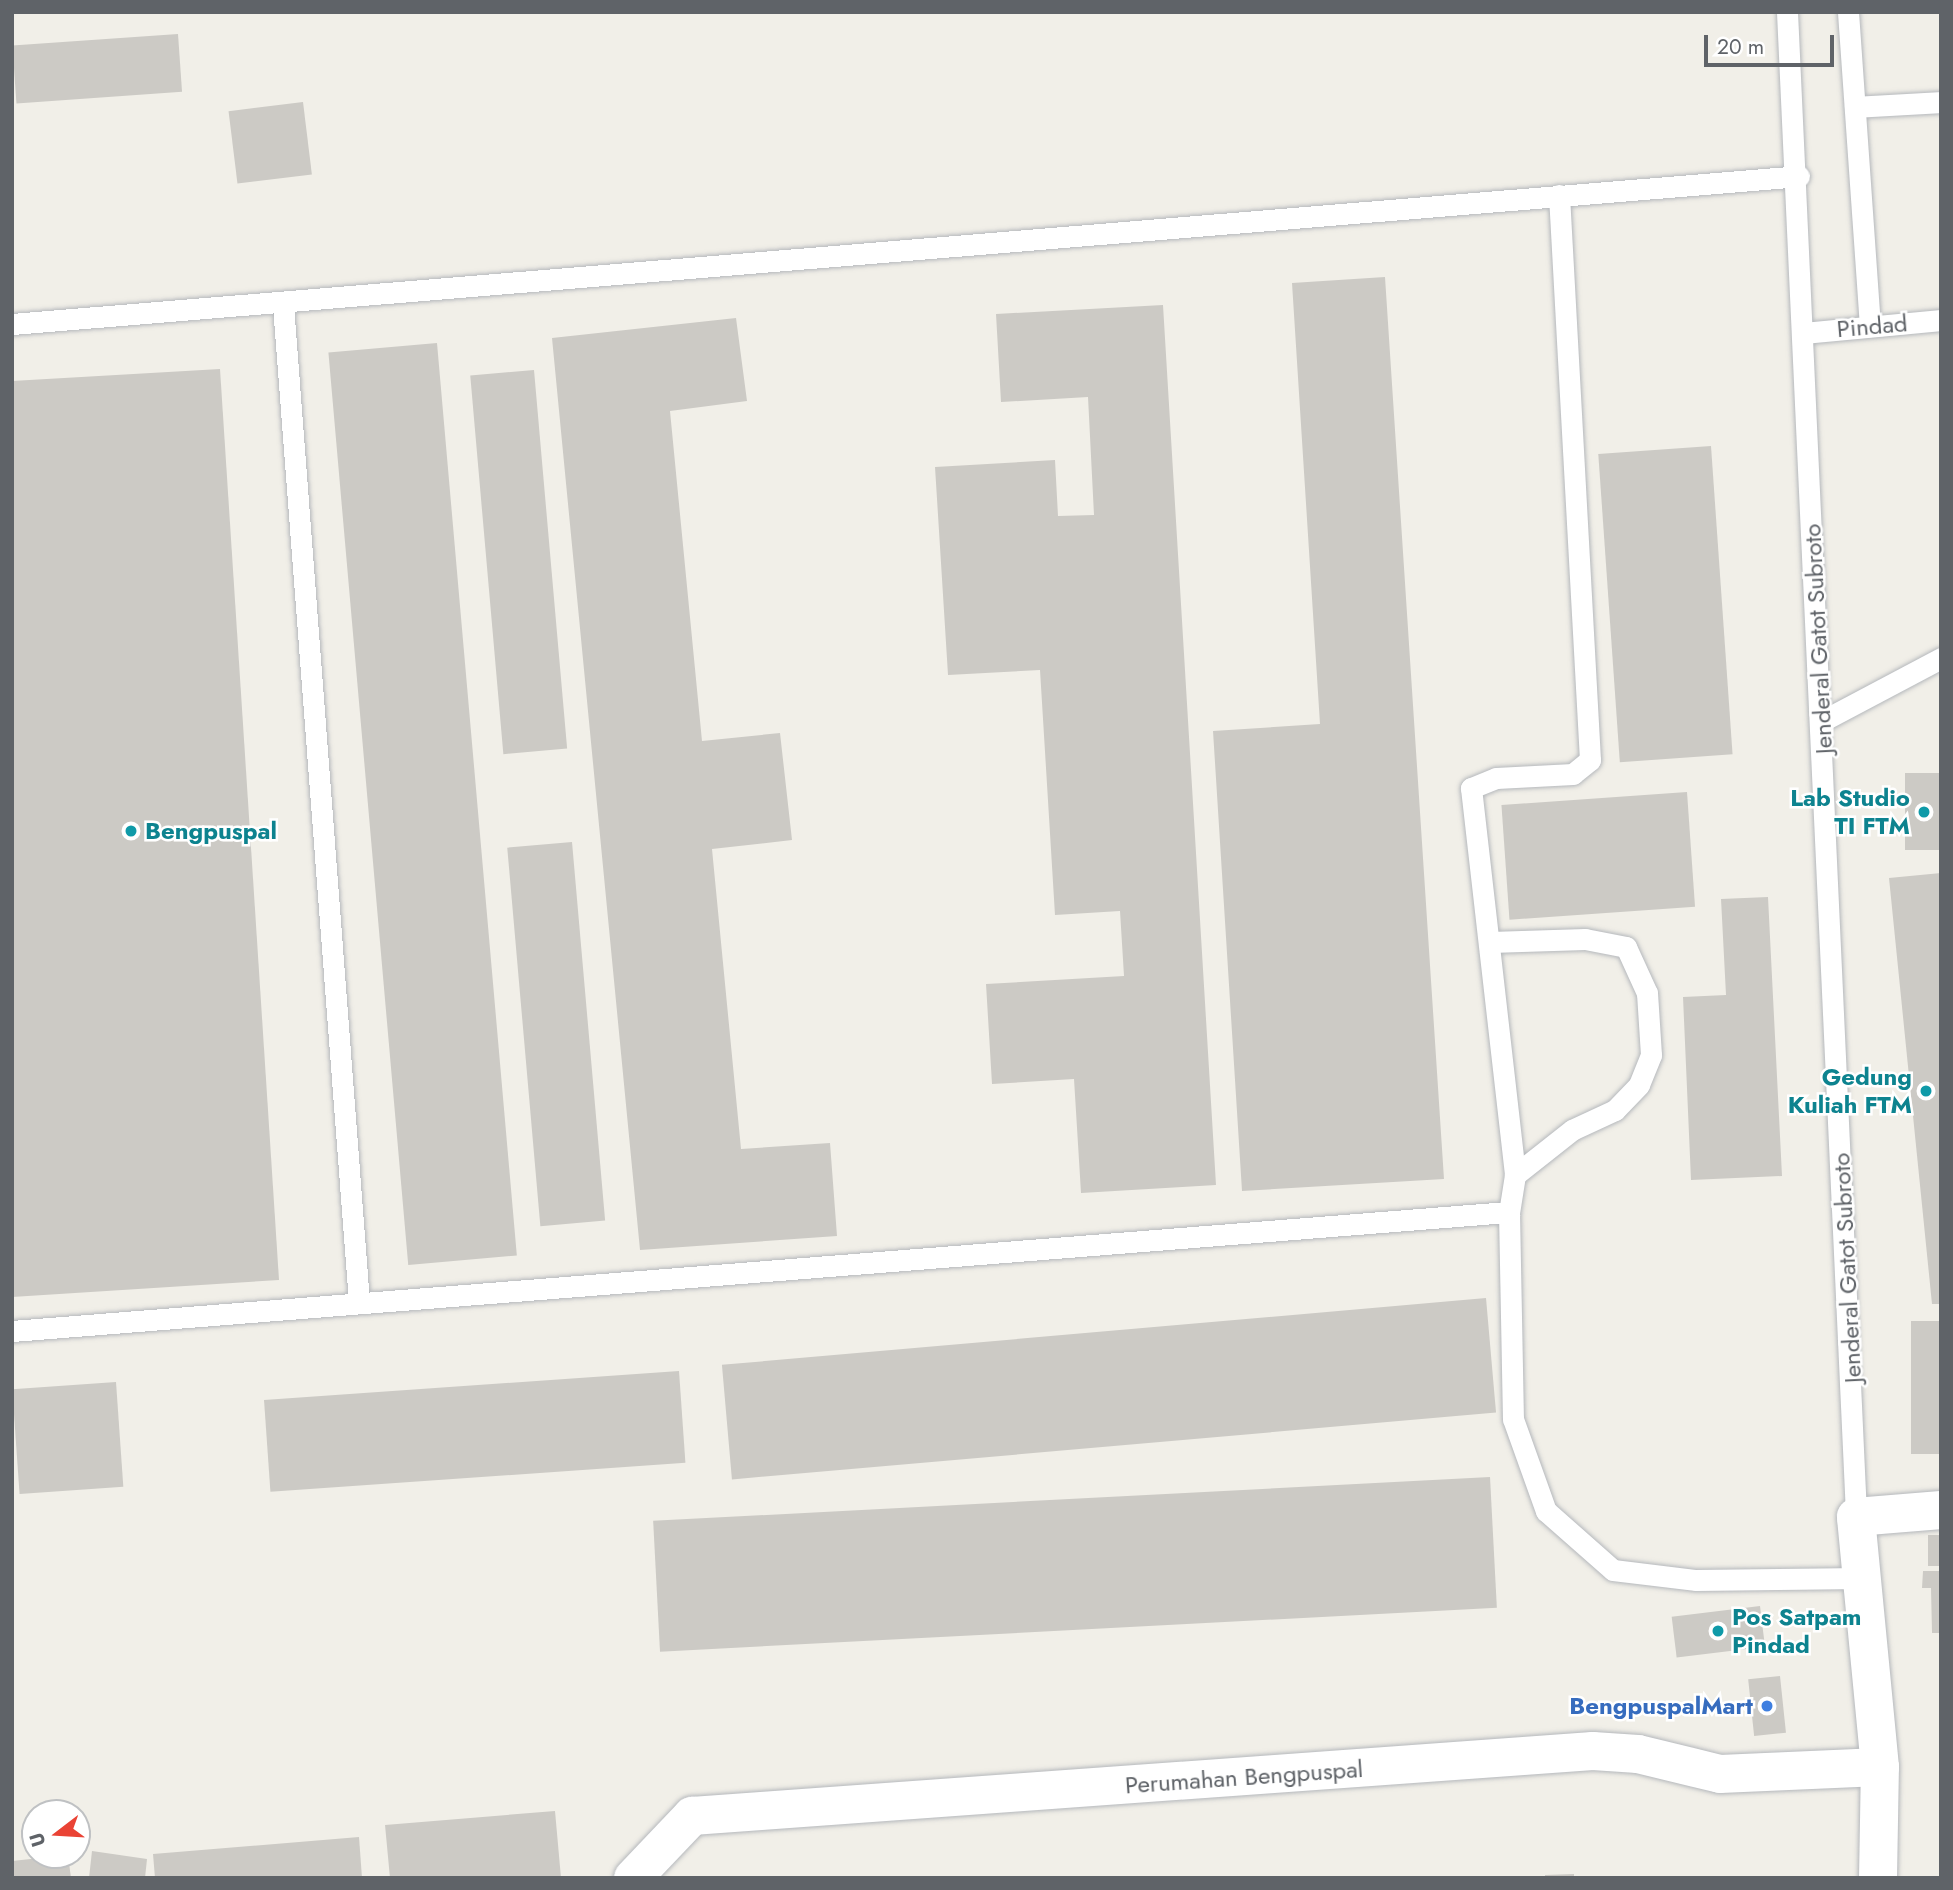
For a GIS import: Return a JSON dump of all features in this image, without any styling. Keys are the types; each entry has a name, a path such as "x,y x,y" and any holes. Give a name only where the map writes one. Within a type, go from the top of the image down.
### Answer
{"street":[{"path":"1878,1870 1880,1767 1856,1517 1941,1510"},
{"name":"Perumahan Bengpuspal","path":"633,1878 692,1816 1594,1751 1720,1774 1880,1767"}],"lane":[{"name":"Jenderal Gatot Subroto","path":"1787,12 1799,176 1802,332 1822,721 1856,1517"},
{"path":"1848,12 1870,326"},
{"path":"1854,107 1941,102"},
{"path":"12,324 283,305 1799,176"},
{"path":"1559,195 1590,760 1573,774 1496,778 1471,788 1515,1175 1509,1212 1513,1419 1546,1511 1613,1570 1696,1580 1861,1578"},
{"path":"283,305 359,1301"},
{"name":"Pindad","path":"1802,332 1941,320"},
{"path":"1822,721 1941,658"},
{"path":"1490,942 1585,939 1626,947 1647,993 1651,1055 1639,1086 1615,1110 1572,1130 1515,1175"},
{"path":"12,1331 359,1301 1509,1212"}],"building":[{"path":"178,34 182,92 16,103 12,46"},
{"path":"303,102 312,174 237,184 229,111"},
{"path":"1385,277 1444,1179 1242,1191 1213,731 1320,724 1292,283"},
{"path":"1163,305 1216,1185 1081,1193 1074,1079 992,1084 986,984 1124,976 1120,911 1055,915 1040,670 948,675 935,467 1055,460 1058,516 1094,515 1088,397 1001,402 996,314"},
{"path":"736,318 747,401 670,411 702,741 780,733 792,840 712,849 741,1149 830,1143 837,1236 640,1250 552,338"},
{"path":"437,343 517,1256 408,1265 328,352"},
{"name":"Bengpuspal","path":"220,369 279,1280 12,1297 12,381"},
{"path":"534,370 567,749 503,754 470,376"},
{"path":"1711,446 1733,754 1620,762 1598,454"},
{"name":"Lab Studio TI FTM","path":"1905,773 1941,773 1941,850 1905,850"},
{"path":"1687,792 1695,907 1509,920 1501,805"},
{"path":"572,842 605,1221 540,1226 507,848"},
{"name":"Gedung Kuliah FTM","path":"1941,873 1941,1304 1932,1304 1889,878"},
{"path":"1768,897 1782,1176 1691,1180 1683,997 1726,995 1721,899"},
{"path":"1486,1298 1496,1413 732,1479 722,1365"},
{"path":"1911,1321 1941,1321 1941,1454 1911,1454"},
{"path":"679,1371 685,1463 270,1492 264,1400"},
{"path":"116,1382 123,1487 20,1494 12,1389"},
{"path":"1490,1477 1497,1608 660,1652 653,1521"},
{"path":"1928,1535 1941,1535 1941,1566 1928,1566"},
{"path":"1923,1571 1941,1571 1941,1633 1932,1633 1931,1588 1922,1588"},
{"name":"Pos Satpam Pindad","path":"1760,1606 1765,1647 1677,1658 1672,1617"},
{"name":"BengpuspalMart","path":"1780,1676 1786,1733 1754,1736 1748,1679"},
{"path":"555,1811 561,1878 390,1878 385,1825"},
{"path":"359,1837 362,1878 155,1878 153,1854"},
{"path":"92,1851 147,1859 145,1878 89,1878"},
{"path":"21,1860 21,1869 70,1869 71,1878 12,1878 12,1861"},
{"path":"1574,1874 1574,1878 1545,1878 1545,1875"}],"place":[{"name":"Lab Studio TI FTM","path":"1924,812"},
{"name":"Bengpuspal","path":"131,831"},
{"name":"Gedung Kuliah FTM","path":"1926,1091"},
{"name":"Pos Satpam Pindad","path":"1718,1631"},
{"name":"BengpuspalMart","path":"1767,1706"}]}
